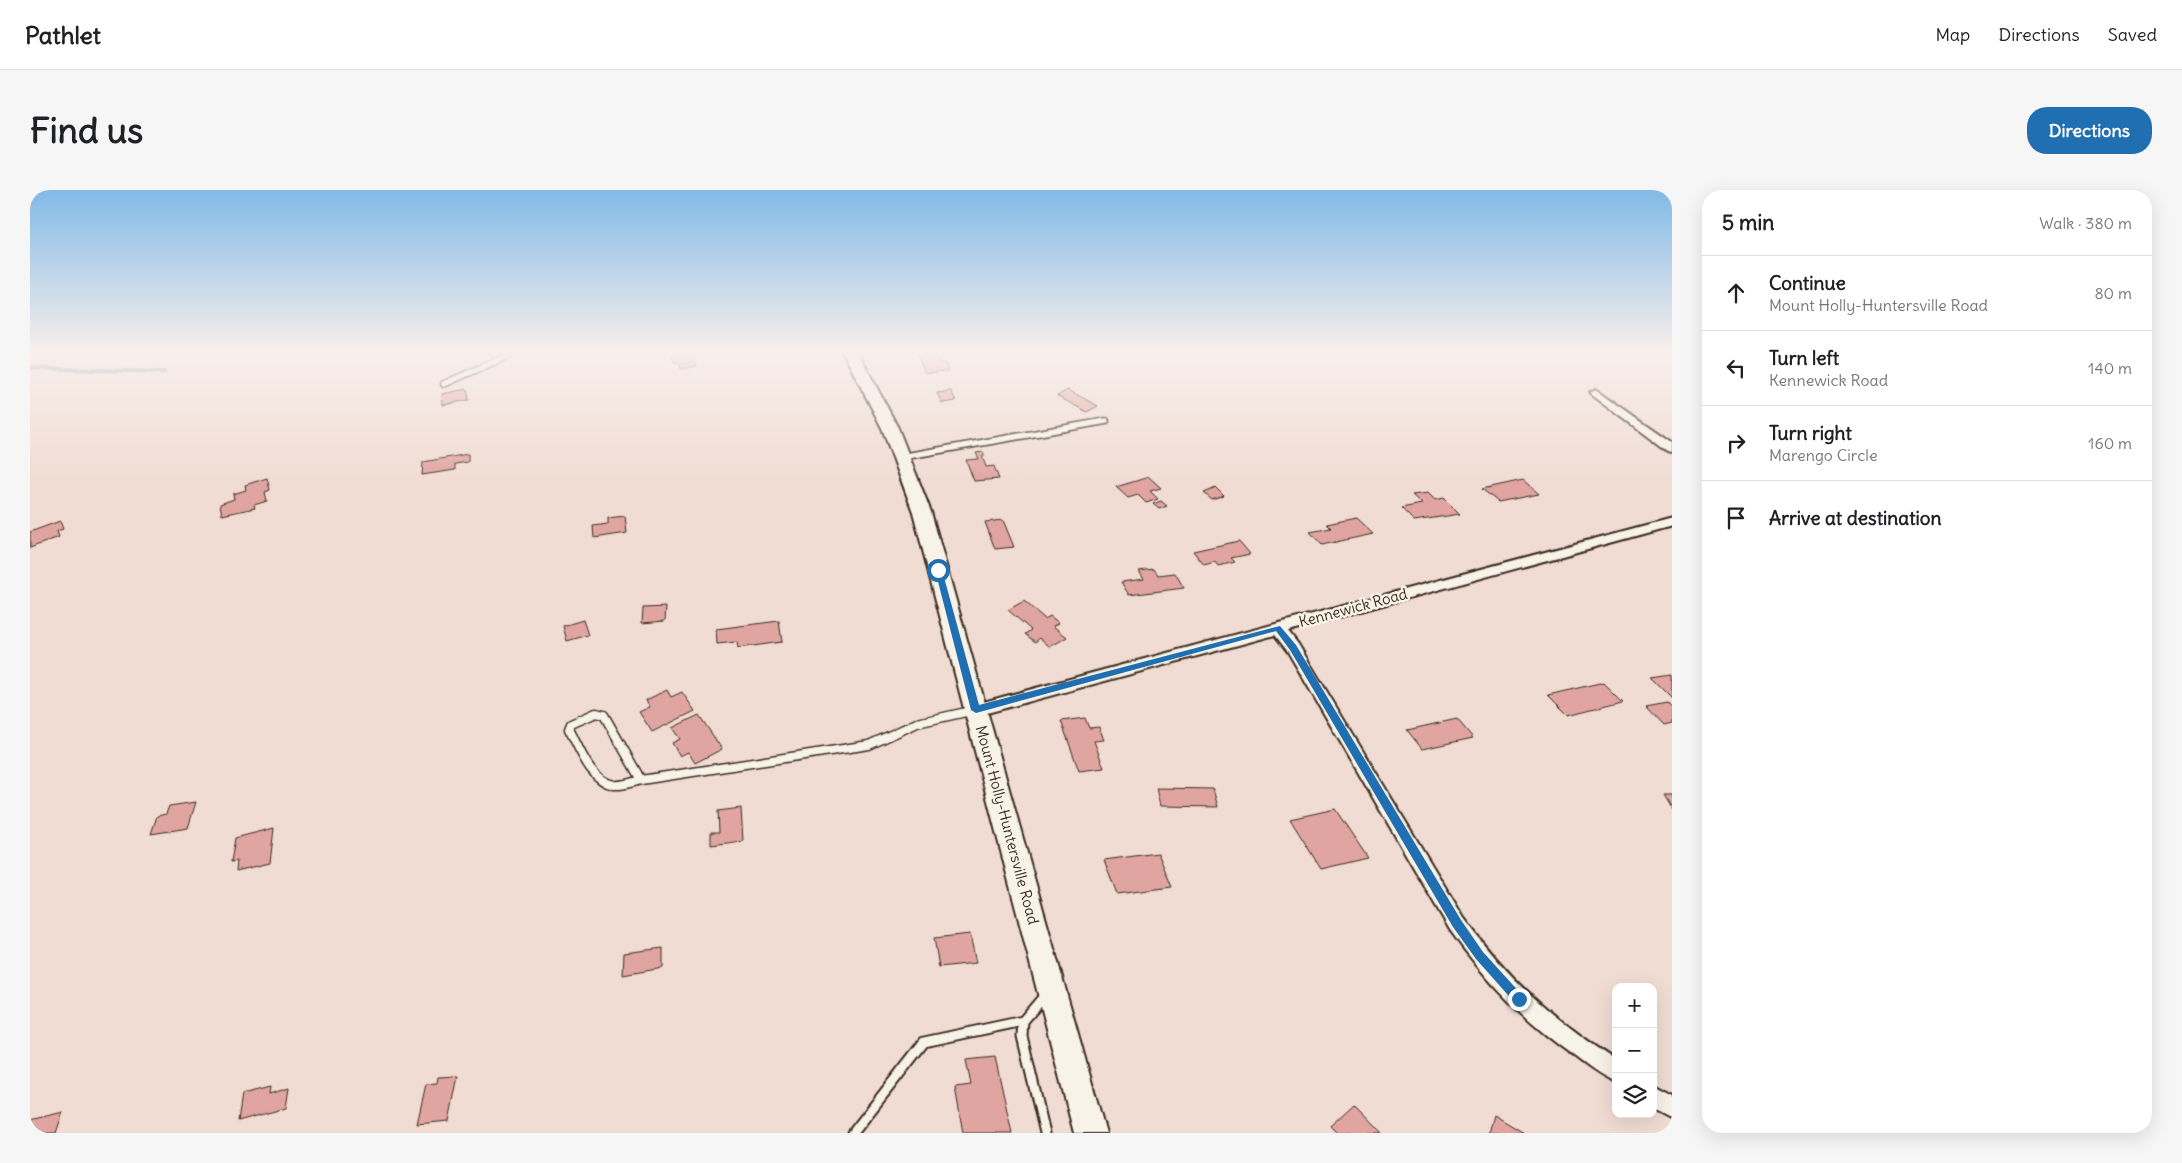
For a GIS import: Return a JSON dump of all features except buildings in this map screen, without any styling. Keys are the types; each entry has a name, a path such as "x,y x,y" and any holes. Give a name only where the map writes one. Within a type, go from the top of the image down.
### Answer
{"main road":[{"name":"Mount Holly-Huntersville Road","path":"873,396 890,428 922,512 1090,1133"}],"street":[{"path":"1601,396 1672,448"},
{"name":"Kennewick Road","path":"976,710 1672,522"},
{"path":"1278,628 1293,648 1452,915 1479,955 1506,986 1543,1021 1612,1070"},
{"path":"1657,1098 1672,1107"}],"lane":[{"path":"901,457 1106,422"},
{"path":"641,780 604,715 596,713 571,724 569,729 596,776 604,782 614,785 869,746 917,723 976,710"},
{"path":"853,1133 924,1042 1023,1021 1051,989"},
{"path":"1023,1021 1022,1036 1045,1133"}],"route":[{"path":"938,570 976,710 1278,628 1293,648 1457,924 1479,955 1519,999"}]}
